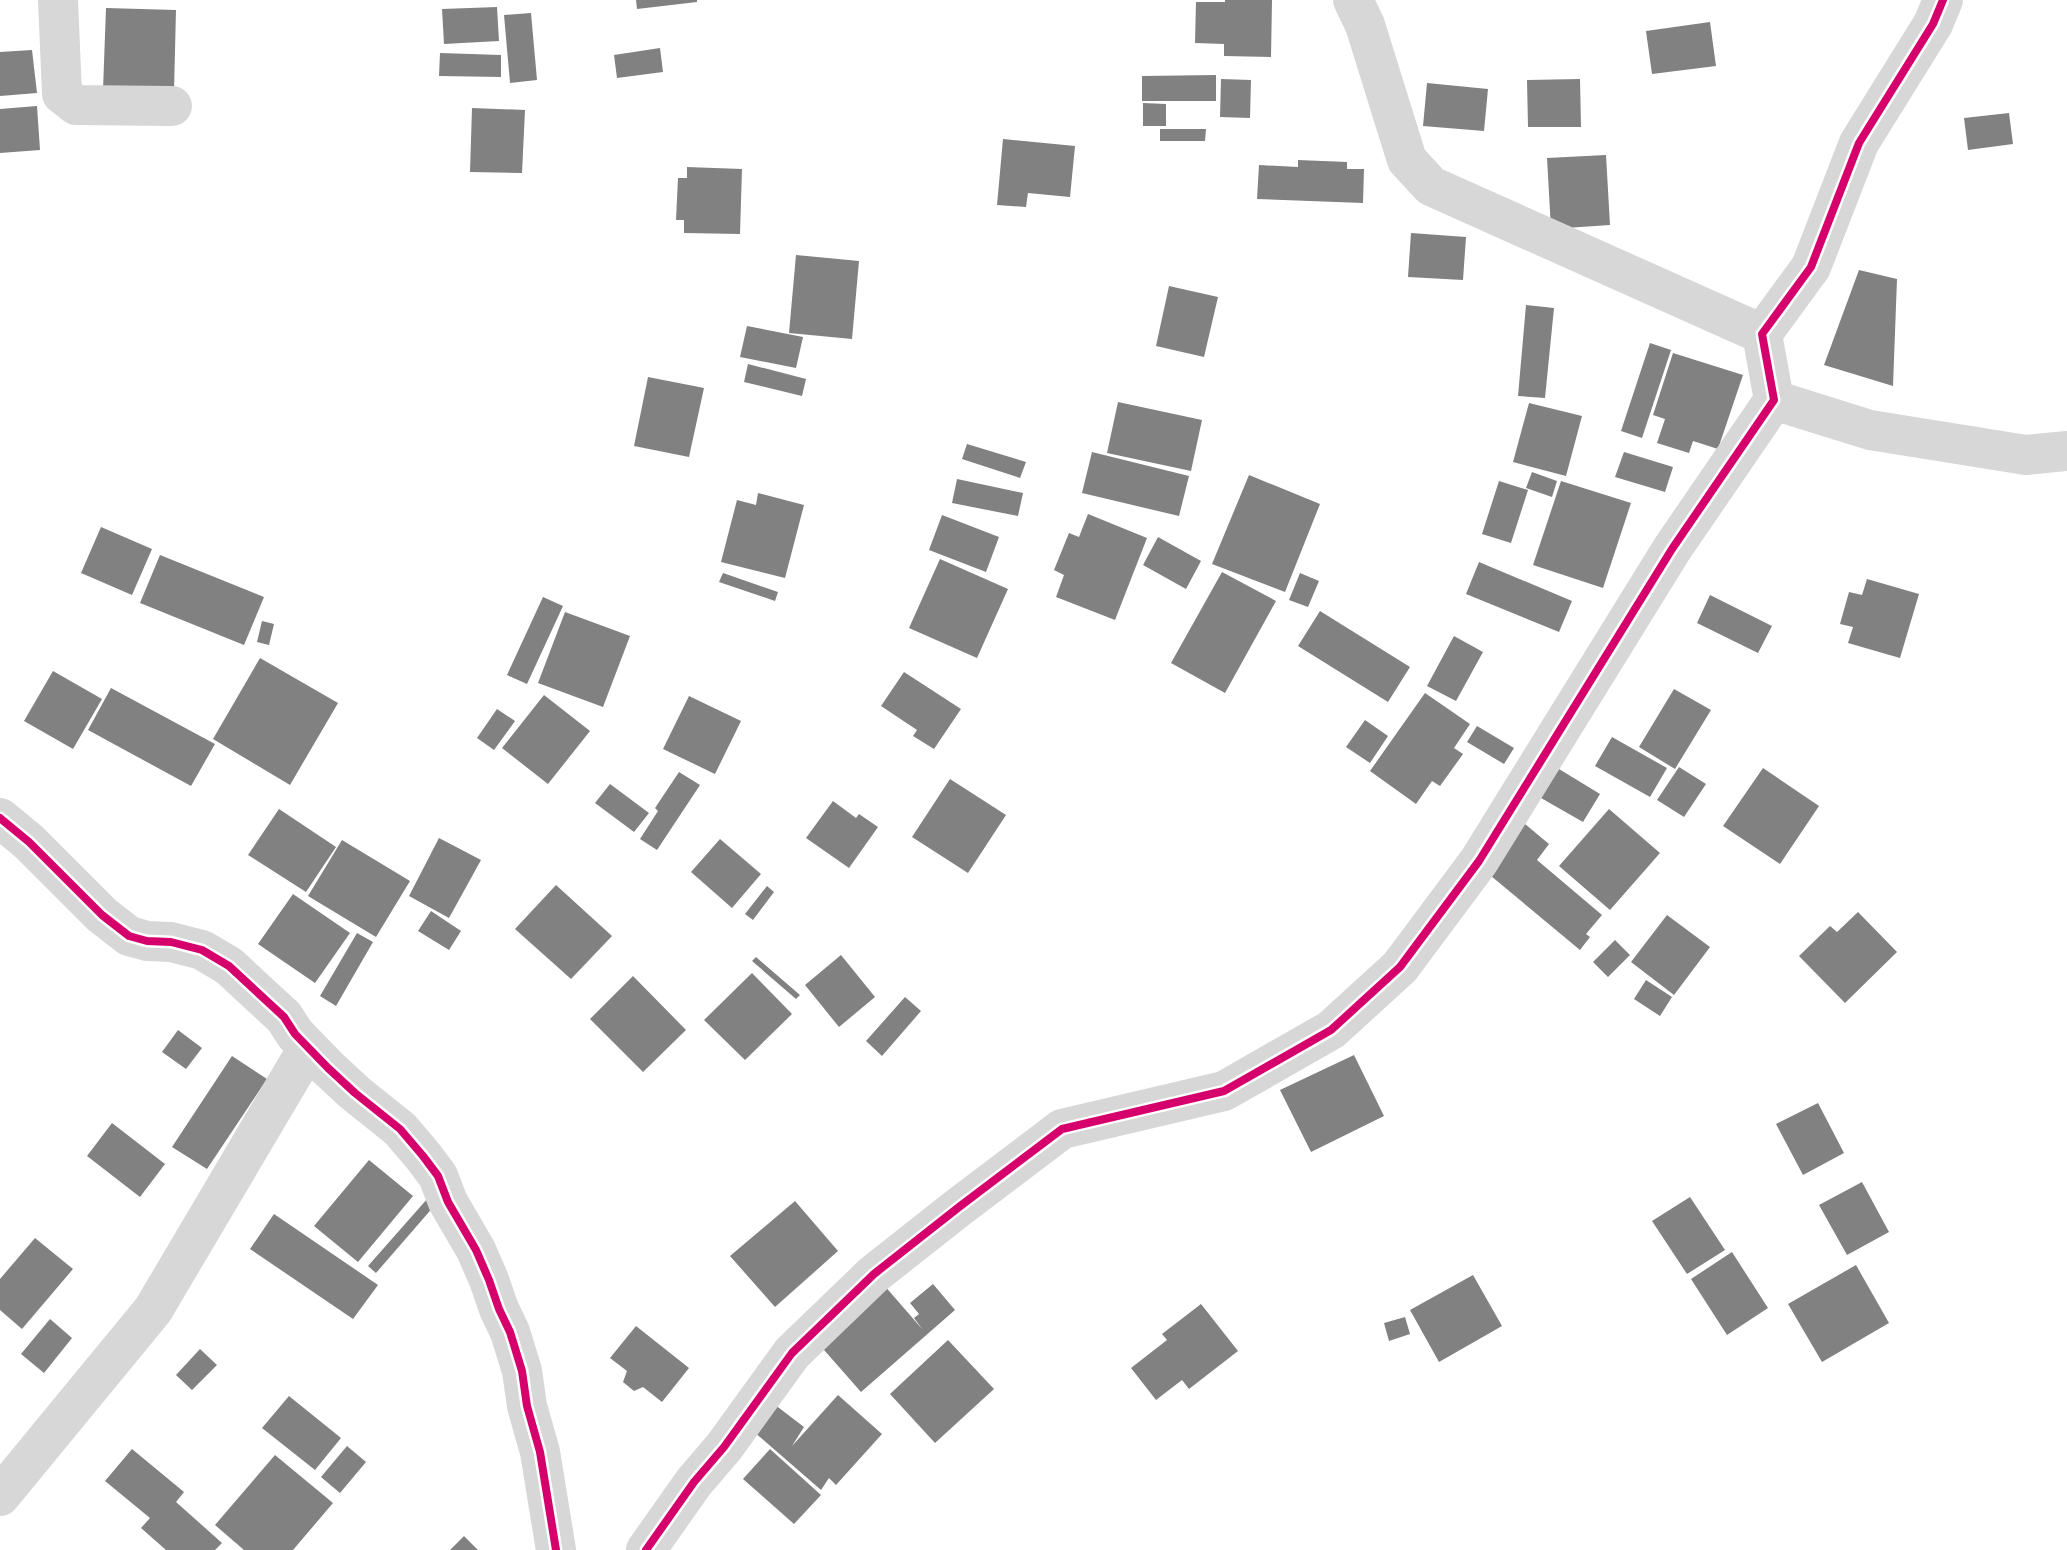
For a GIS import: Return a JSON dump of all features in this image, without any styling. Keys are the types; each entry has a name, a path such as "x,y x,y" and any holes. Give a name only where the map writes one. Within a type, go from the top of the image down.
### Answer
{"street":[{"path":"58,0 62,94 76,105 172,106"},
{"path":"1353,0 1365,25 1407,160 1431,186 1762,334"},
{"path":"646,1550 792,1353 874,1274 959,1207 1062,1129 1224,1091 1331,1030 1400,967 1479,861 1672,549 1774,400 1762,334 1811,267 1859,143 1933,24 1943,0"},
{"path":"1774,400 1870,430 2026,455 2067,451"},
{"path":"0,818 29,842 102,915 129,936 202,950 229,966 284,1017 308,1048 355,1093 400,1129 423,1156 438,1176 448,1202 476,1250 510,1332 540,1452 556,1550"},
{"path":"0,1496 153,1310 308,1048"}],"building":[{"path":"636,0 697,0 697,2 637,9"},
{"path":"1272,0 1271,57 1224,56 1224,44 1195,43 1196,2"},
{"path":"497,7 499,41 444,44 442,9"},
{"path":"106,8 176,10 174,91 103,90"},
{"path":"531,13 537,80 510,83 504,15"},
{"path":"1710,22 1716,66 1652,74 1646,31"},
{"path":"660,48 663,72 617,78 614,55"},
{"path":"32,50 37,93 0,96 0,52"},
{"path":"440,53 501,55 501,77 439,76"},
{"path":"1216,75 1216,101 1142,101 1142,76"},
{"path":"1221,79 1251,80 1250,118 1220,117"},
{"path":"1580,79 1581,127 1528,127 1527,80"},
{"path":"1427,83 1488,89 1484,131 1423,126"},
{"path":"1143,103 1166,104 1166,126 1143,126"},
{"path":"37,106 40,150 0,153 0,109"},
{"path":"472,108 525,110 522,173 470,172"},
{"path":"2009,113 2013,144 1968,150 1964,118"},
{"path":"1160,129 1206,129 1205,141 1160,141"},
{"path":"1003,139 1075,146 1070,197 1028,193 1026,207 997,205"},
{"path":"1606,155 1610,225 1551,229 1547,158"},
{"path":"1298,160 1347,162 1347,169 1364,169 1363,203 1257,199 1259,165 1298,167"},
{"path":"687,167 742,169 740,234 684,233 684,220 676,220 678,178 687,178"},
{"path":"1411,233 1466,237 1463,280 1408,277"},
{"path":"796,255 859,261 852,339 789,333"},
{"path":"1859,270 1897,279 1893,386 1824,365"},
{"path":"1169,286 1218,297 1204,357 1156,346"},
{"path":"1526,305 1554,308 1545,398 1518,396"},
{"path":"747,326 803,337 796,368 740,357"},
{"path":"1650,343 1671,350 1642,438 1621,431"},
{"path":"1673,353 1743,375 1718,449 1693,441 1689,453 1657,443 1665,419 1653,415"},
{"path":"748,364 806,379 802,396 744,382"},
{"path":"648,377 704,388 689,457 634,446"},
{"path":"1118,402 1202,420 1191,471 1107,453"},
{"path":"1529,403 1582,416 1566,476 1513,462"},
{"path":"967,444 1026,462 1020,478 962,459"},
{"path":"1092,452 1189,476 1179,516 1082,493"},
{"path":"1624,452 1673,467 1665,492 1615,477"},
{"path":"1532,472 1557,481 1552,497 1526,488"},
{"path":"1249,475 1320,504 1285,592 1212,564"},
{"path":"957,479 1023,493 1018,516 952,503"},
{"path":"1499,481 1528,490 1511,543 1482,534"},
{"path":"1561,481 1631,503 1603,588 1533,565"},
{"path":"758,493 804,505 785,578 721,562 737,500 756,505"},
{"path":"1088,514 1147,538 1115,620 1056,597 1064,575 1054,570 1069,533 1079,537"},
{"path":"942,515 999,537 986,572 929,550"},
{"path":"101,527 152,549 132,595 81,573"},
{"path":"1158,537 1201,561 1186,589 1143,565"},
{"path":"160,555 264,597 244,645 140,603"},
{"path":"940,559 1008,589 977,658 909,628"},
{"path":"1479,562 1572,601 1559,632 1466,594"},
{"path":"1222,572 1276,601 1225,693 1171,663"},
{"path":"723,573 778,592 775,601 719,582"},
{"path":"1300,573 1319,581 1308,607 1289,600"},
{"path":"1867,579 1919,594 1900,658 1848,643 1853,627 1840,624 1849,592 1862,595"},
{"path":"1710,595 1772,626 1758,653 1697,623"},
{"path":"543,597 563,606 527,684 507,675"},
{"path":"1320,611 1410,667 1388,702 1298,646"},
{"path":"565,612 630,636 603,707 538,683"},
{"path":"262,621 274,624 269,645 257,642"},
{"path":"1454,636 1483,652 1456,701 1427,686"},
{"path":"260,658 338,703 290,785 213,739"},
{"path":"53,671 102,699 73,749 24,721"},
{"path":"904,672 961,709 934,749 913,736 917,730 881,706"},
{"path":"111,688 215,744 191,786 88,730"},
{"path":"1674,689 1711,710 1675,769 1639,747"},
{"path":"1425,693 1470,724 1454,748 1463,754 1440,786 1432,781 1416,804 1370,771"},
{"path":"544,695 590,731 548,784 502,748"},
{"path":"689,696 741,721 715,774 663,749"},
{"path":"497,709 515,721 494,750 477,738"},
{"path":"1365,720 1388,736 1370,763 1346,747"},
{"path":"1477,726 1514,748 1504,764 1467,742"},
{"path":"1612,737 1667,768 1650,797 1595,766"},
{"path":"1679,767 1706,784 1684,817 1657,800"},
{"path":"1763,768 1819,806 1780,864 1723,826"},
{"path":"1559,769 1600,794 1583,822 1541,798"},
{"path":"679,772 700,785 657,850 640,839 658,811 655,808"},
{"path":"950,779 1006,815 968,873 912,837"},
{"path":"610,784 649,813 634,832 595,803"},
{"path":"833,801 856,818 859,814 878,827 849,868 806,838"},
{"path":"279,809 336,847 306,892 248,855"},
{"path":"1609,809 1660,853 1610,910 1559,866"},
{"path":"1525,824 1549,844 1537,860 1602,915 1586,934 1590,937 1580,950 1485,871"},
{"path":"439,838 481,860 449,918 409,896"},
{"path":"720,839 761,874 732,908 691,872"},
{"path":"342,840 410,881 376,937 308,896"},
{"path":"556,885 612,936 571,979 515,929"},
{"path":"767,886 774,892 753,920 745,914"},
{"path":"293,894 350,933 315,983 258,944"},
{"path":"431,911 461,931 449,950 418,931"},
{"path":"1858,912 1897,952 1845,1003 1799,956 1830,926 1837,932"},
{"path":"1667,915 1710,947 1674,995 1631,962"},
{"path":"357,933 373,942 336,1006 320,996"},
{"path":"1615,940 1630,955 1608,977 1593,962"},
{"path":"841,955 875,997 839,1027 805,985"},
{"path":"756,957 800,995 796,999 752,961"},
{"path":"752,973 792,1014 745,1060 704,1020"},
{"path":"633,976 686,1030 643,1072 590,1019"},
{"path":"1646,980 1672,997 1660,1016 1634,999"},
{"path":"905,997 921,1011 882,1056 866,1041"},
{"path":"178,1030 202,1048 186,1069 162,1052"},
{"path":"1354,1055 1384,1116 1311,1152 1280,1090"},
{"path":"232,1056 267,1079 207,1169 172,1147"},
{"path":"1818,1103 1844,1153 1803,1175 1776,1124"},
{"path":"112,1123 165,1164 140,1197 87,1156"},
{"path":"369,1160 413,1196 358,1262 314,1226"},
{"path":"1862,1182 1889,1232 1847,1255 1819,1205"},
{"path":"1690,1197 1725,1250 1687,1274 1652,1221"},
{"path":"428,1198 435,1205 376,1273 368,1266"},
{"path":"795,1201 838,1251 775,1307 730,1256"},
{"path":"274,1214 378,1285 353,1319 250,1249"},
{"path":"35,1238 73,1269 22,1329 0,1310 0,1279"},
{"path":"1732,1252 1768,1308 1727,1335 1691,1279"},
{"path":"1856,1265 1889,1323 1822,1362 1788,1304"},
{"path":"1473,1275 1502,1326 1439,1362 1410,1310"},
{"path":"883,1284 923,1330 914,1318 919,1314 910,1303 933,1284 955,1310 861,1392 817,1342"},
{"path":"1201,1304 1238,1351 1189,1389 1182,1380 1156,1400 1131,1368 1167,1340 1162,1334"},
{"path":"1405,1317 1410,1334 1389,1341 1384,1323"},
{"path":"50,1319 72,1338 44,1373 21,1354"},
{"path":"636,1326 689,1368 662,1402 643,1387 634,1391 623,1382 627,1371 610,1358"},
{"path":"948,1340 994,1389 935,1443 890,1394"},
{"path":"200,1349 217,1365 192,1390 176,1375"},
{"path":"838,1395 882,1434 836,1485 829,1478 821,1490 746,1425 766,1398 804,1427 792,1446"},
{"path":"289,1396 341,1438 315,1470 262,1428"},
{"path":"347,1446 366,1462 340,1493 321,1477"},
{"path":"132,1449 184,1492 176,1502 222,1543 215,1550 166,1550 141,1528 150,1518 105,1481"},
{"path":"770,1449 821,1495 794,1524 743,1479"},
{"path":"275,1455 333,1503 293,1550 244,1550 215,1525"},
{"path":"464,1536 478,1550 450,1550"}],"cycle path":[{"path":"646,1550 792,1353 874,1274 959,1207 1062,1129 1224,1091 1331,1030 1400,967 1479,861 1672,549 1774,400 1762,334 1811,267 1859,143 1933,24 1943,0"},
{"path":"0,818 29,842 102,915 129,936 202,950 229,966 284,1017 295,1034 328,1068 400,1129 423,1156 438,1176 448,1202 476,1250 510,1332 540,1452 556,1550"}]}
